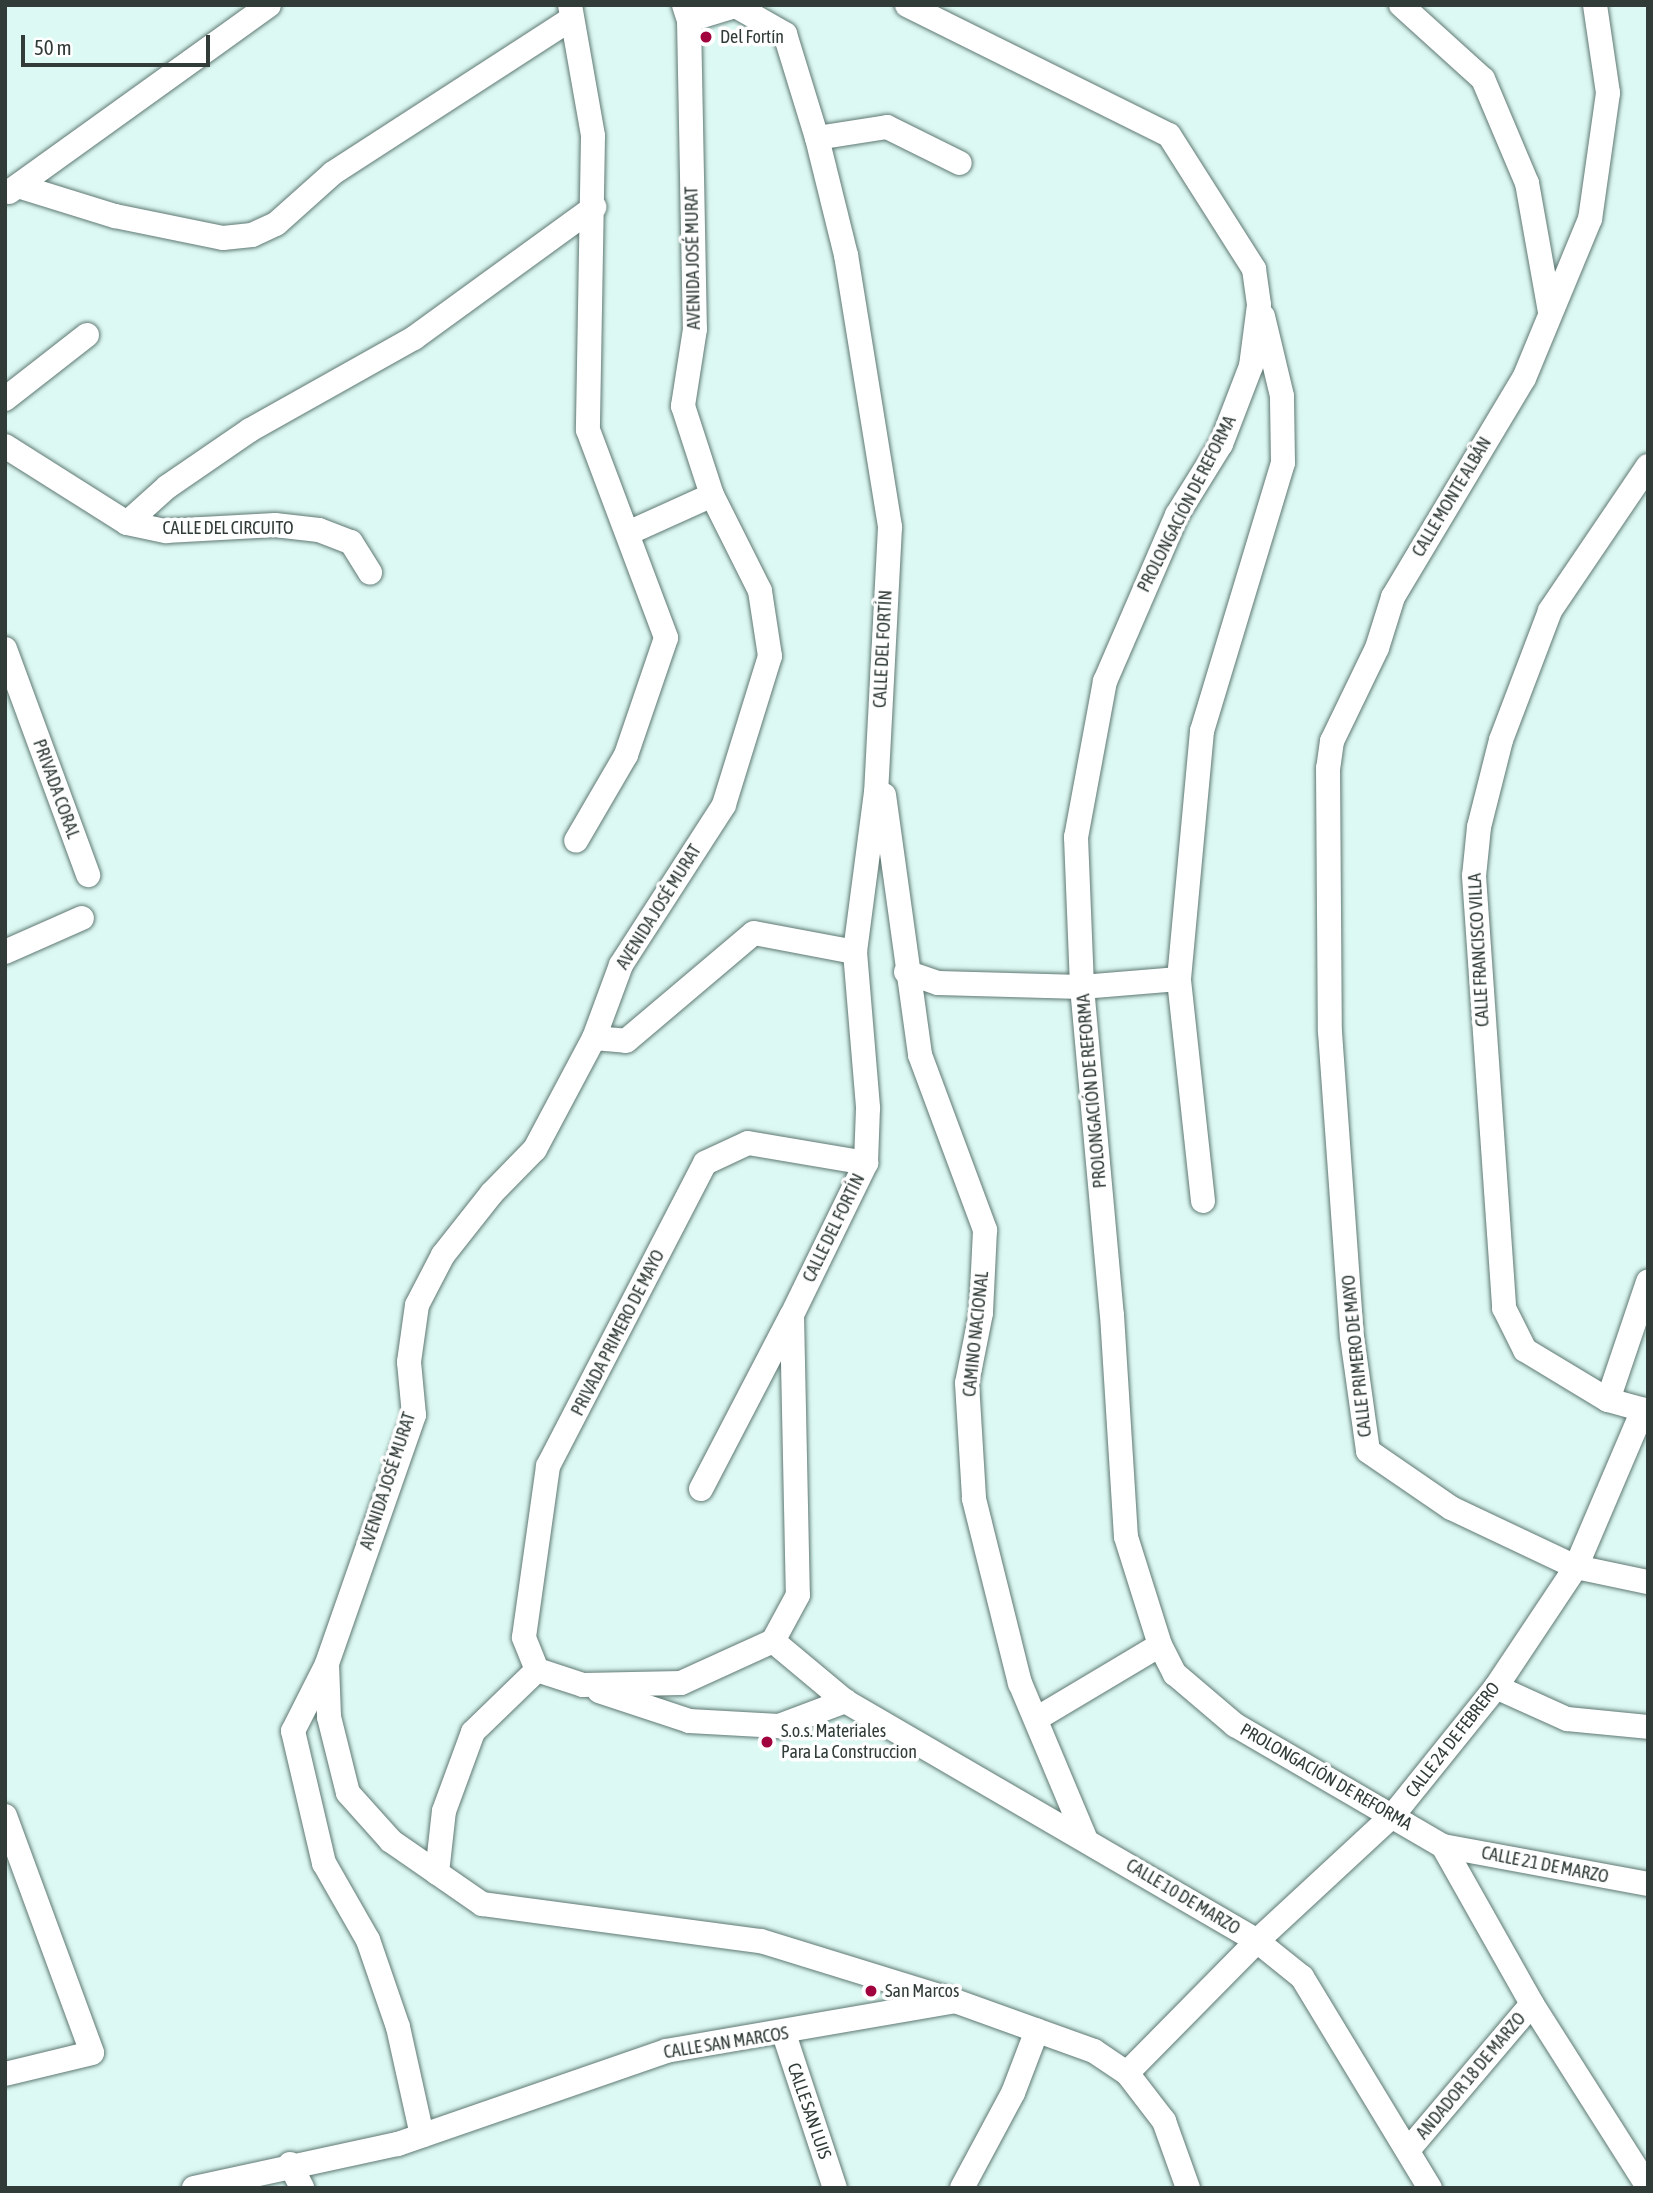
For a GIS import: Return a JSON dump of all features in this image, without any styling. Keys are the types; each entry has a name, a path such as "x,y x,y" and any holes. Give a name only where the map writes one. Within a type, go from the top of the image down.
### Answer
{"street":[{"path":"11,190 95,133 163,77 269,5"},
{"name":"PROLONGACIÓN DE REFORMA","path":"906,5 1169,135 1254,269 1259,305 1251,366 1220,444 1177,515 1105,681 1076,838 1082,987 1112,1315 1126,1537 1160,1645 1175,1674 1235,1725 1394,1815 1443,1846 1532,2004 1648,2187"},
{"path":"1401,5 1483,79 1527,183 1550,312"},
{"path":"1550,312 1590,219 1608,93 1595,5"},
{"path":"686,13 734,6"},
{"name":"CALLE DEL FORTÍN","path":"701,1489 792,1315 866,1163 869,1108 855,953 876,792 890,527 846,255 817,138 785,34 734,6"},
{"path":"11,190 115,216 223,238 252,235 276,224 333,173 571,12 593,136 594,207 588,430 666,638 626,755 576,841"},
{"name":"AVENIDA JOSÉ MURAT","path":"686,13 695,329 683,406 712,495 760,591 770,656 724,805 621,965 594,1038 535,1149 492,1193 443,1255 417,1305 409,1362 414,1415 327,1664 329,1717 348,1793 391,1841 482,1904 761,1941 956,2001 1094,2052 1127,2073 1164,2121 1188,2188"},
{"path":"817,138 887,127 960,163"},
{"path":"127,523 167,487 250,430 414,338 594,207"},
{"path":"1203,1201 1179,979 1202,731 1283,463 1282,396 1269,331 1259,305"},
{"name":"CALLE MONTE ALBÁN","path":"1330,1032 1328,768 1332,741 1377,648 1392,597 1524,379 1550,312"},
{"path":"5,399 87,335"},
{"name":"CALLE DEL CIRCUITO","path":"5,446 127,523 166,531 275,525 318,530 351,542 370,573"},
{"name":"CALLE FRANCISCO VILLA","path":"1608,1399 1525,1350 1504,1308 1476,943 1479,827 1501,740 1550,611 1648,466"},
{"path":"628,533 712,495"},
{"name":"PRIVADA CORAL","path":"5,649 15,704 88,875"},
{"name":"CAMINO NACIONAL","path":"878,742 906,971 920,1055 985,1230 981,1313 967,1383 974,1499 1020,1683 1084,1838"},
{"path":"5,952 82,918"},
{"path":"594,1038 626,1041 754,933 855,953"},
{"path":"906,971 938,983 1046,982 1082,987 1179,979"},
{"name":"CALLE PRIMERO DE MAYO","path":"1330,1032 1352,1337 1368,1451 1451,1508 1576,1567 1648,1582"},
{"name":"PRIVADA PRIMERO DE MAYO","path":"537,1670 524,1637 548,1466 705,1163 748,1143 866,1163"},
{"path":"1645,1410 1608,1399 1648,1282"},
{"name":"CALLE DEL FORTÍN","path":"774,1641 798,1595 792,1315"},
{"name":"CALLE 24 DE FEBRERO","path":"1127,2073 1257,1941 1394,1815 1496,1687 1576,1567 1645,1410"},
{"path":"583,1685 681,1683 774,1641"},
{"name":"CALLE 10 DE MARZO","path":"774,1641 845,1701 1257,1941 1302,1977 1409,2148 1430,2188"},
{"path":"1036,1720 1160,1645"},
{"path":"327,1664 293,1731 324,1863 368,1940 398,2027 422,2135"},
{"path":"437,1873 443,1811 473,1732 537,1670 689,1721 779,1726 845,1701"},
{"path":"1496,1687 1567,1719 1648,1727"},
{"path":"5,1816 92,2053 5,2074"},
{"name":"CALLE 21 DE MARZO","path":"1443,1846 1648,1884"},
{"name":"CALLE SAN MARCOS","path":"194,2188 422,2135 666,2051 784,2034 956,2001"},
{"name":"ANDADOR 18 DE MARZO","path":"1409,2148 1532,2004"},
{"path":"962,2188 1013,2093 1037,2030"},
{"name":"CALLE SAN LUIS","path":"784,2034 835,2188"},
{"path":"290,2164 302,2188"}],"place":[{"name":"Del Fortín","path":"706,37"},
{"name":"S.o.s. Materiales Para La Construccion","path":"767,1742"},
{"name":"San Marcos","path":"871,1991"}]}
